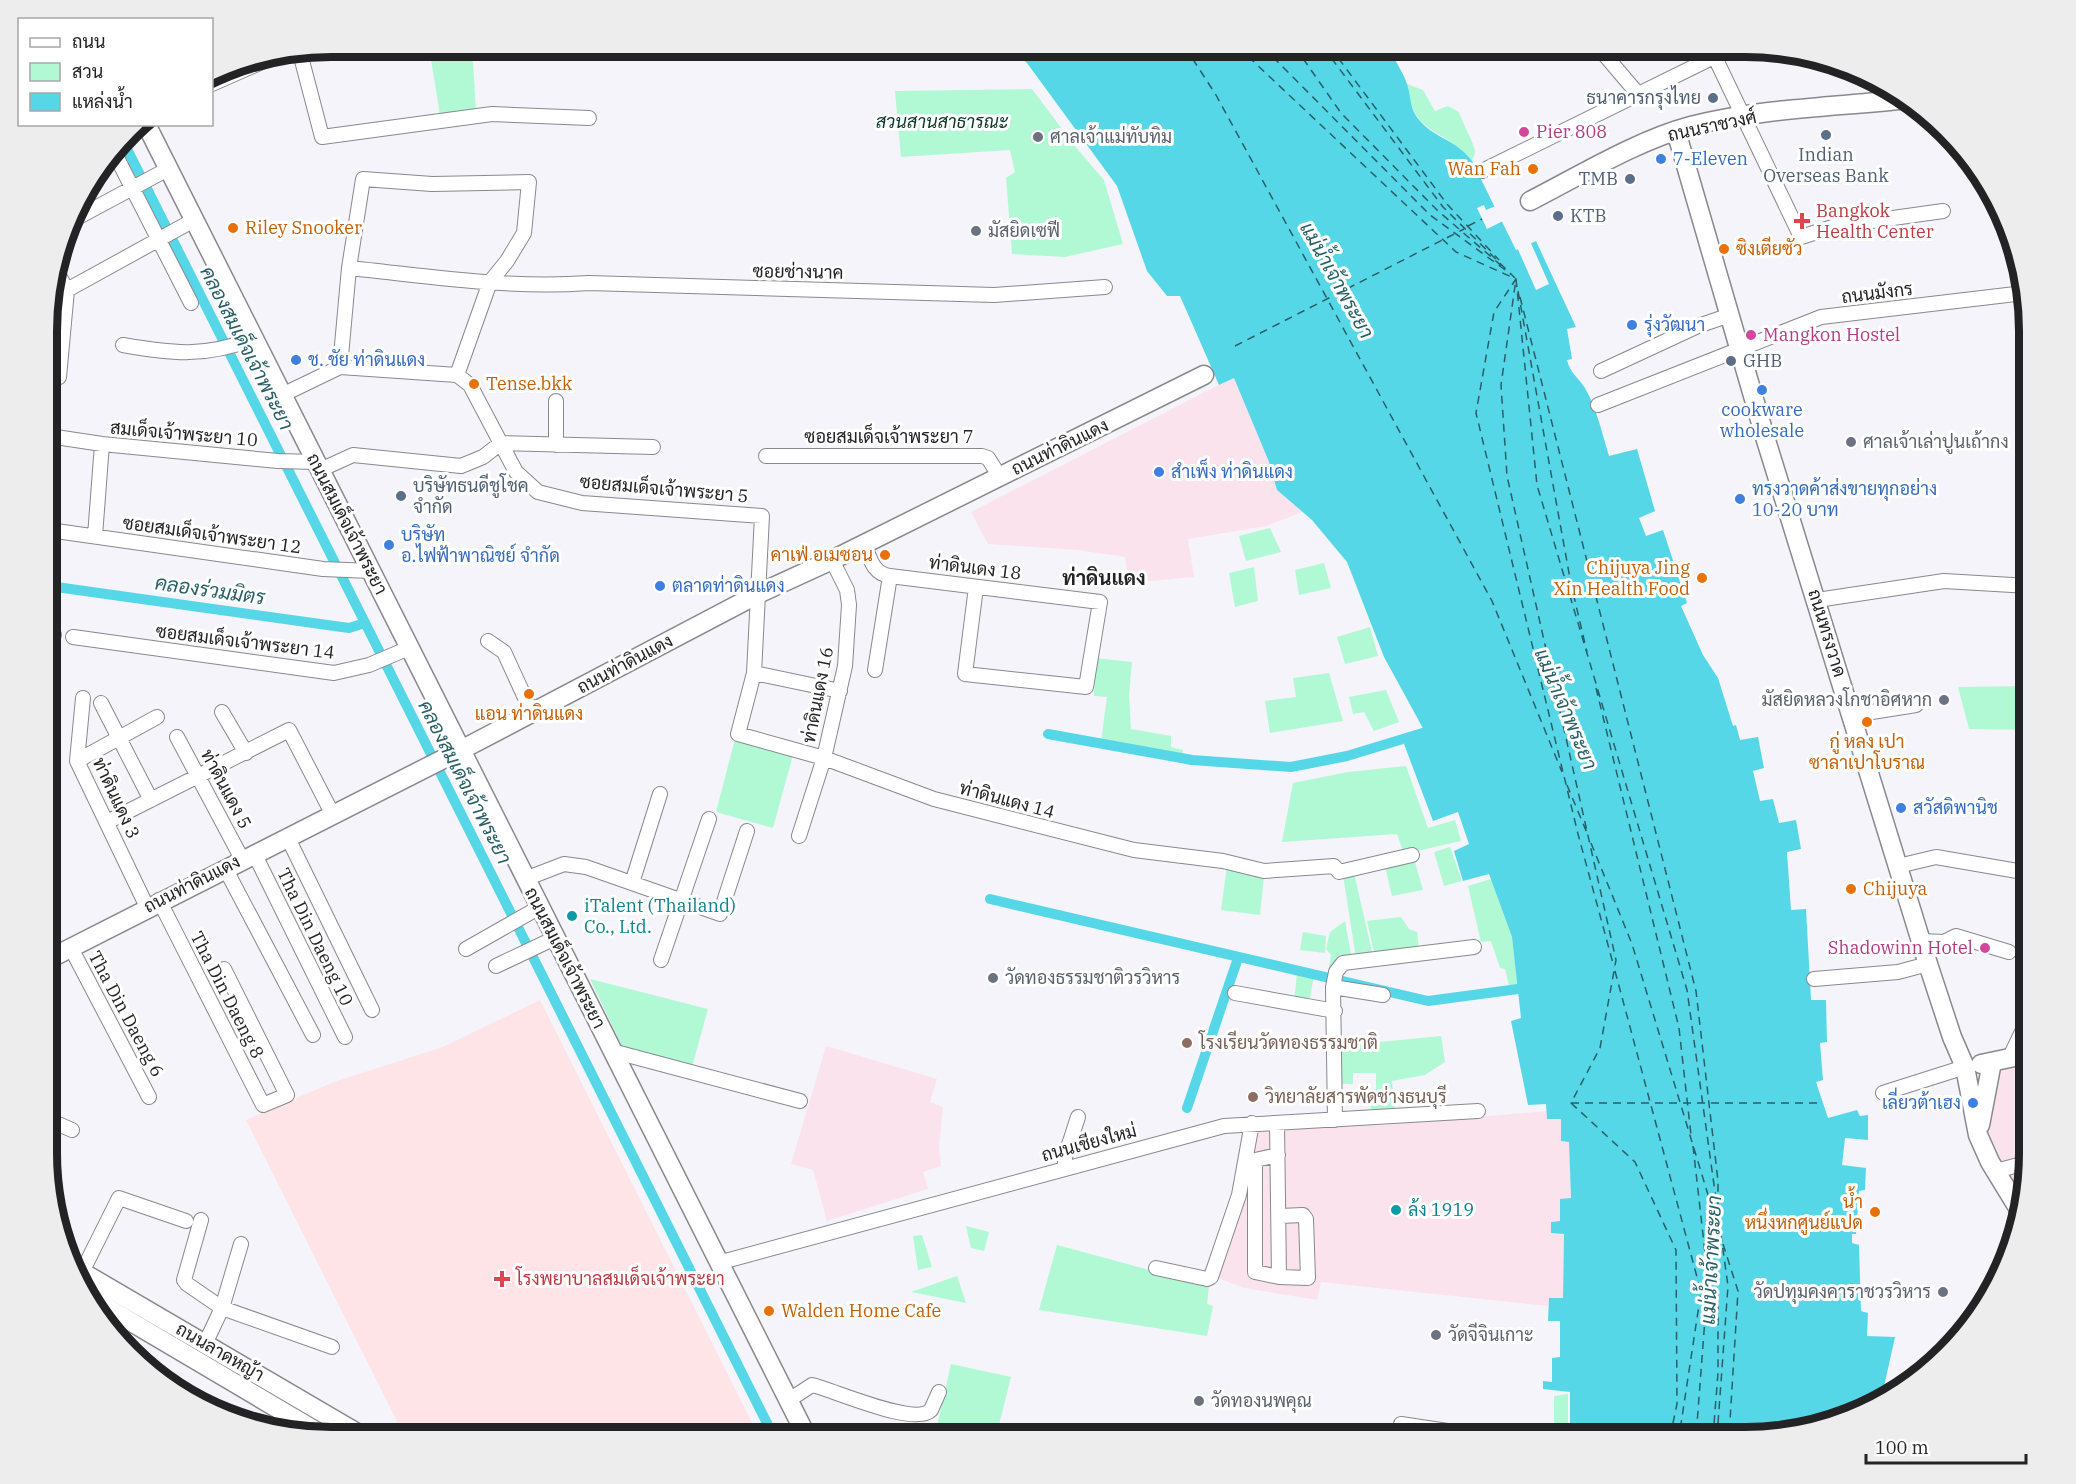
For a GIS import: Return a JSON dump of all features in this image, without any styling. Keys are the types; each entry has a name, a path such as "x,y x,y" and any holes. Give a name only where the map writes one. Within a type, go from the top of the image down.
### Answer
{"street":[{"path":"1607,57 1638,94"},
{"path":"1482,171 1638,94 1702,57"},
{"path":"1715,57 1801,237 1836,226 1942,211"},
{"path":"301,59 322,137 492,114 589,118"},
{"name":"ถนนราชวงศ์","path":"1530,201 1676,131 1745,116 1893,101"},
{"name":"ถนนสมเด็จเจ้าพระยา","path":"147,128 161,173 247,342 282,395 312,465 371,572 403,650 454,754 540,907 802,1427"},
{"name":"ถนนทรงวาด","path":"1676,131 1740,349 1928,964 1952,1037 1965,1067 1978,1135 2015,1202"},
{"path":"118,159 161,237 191,303"},
{"path":"83,214 161,173"},
{"path":"282,395 340,368 457,375 490,282 507,261 524,233 529,182 432,184 363,179 350,268 340,368"},
{"path":"67,290 188,224"},
{"name":"ซอยช่างนาค","path":"350,268 490,282 994,295 1105,287"},
{"path":"59,377 67,290 62,280"},
{"name":"ถนนมังกร","path":"1599,405 1821,318 2017,294"},
{"path":"1601,371 1698,326 1730,315"},
{"path":"123,345 165,352 221,351 247,342"},
{"name":"ซอยสมเด็จเจ้าพระยา 5","path":"457,375 470,385 516,472 538,492 582,503 762,516"},
{"name":"ถนนท่าดินแดง","path":"57,955 332,813 454,754 760,593 832,560 1204,375"},
{"path":"556,401 556,445"},
{"name":"สมเด็จเจ้าพระยา 10","path":"57,437 102,444 312,465"},
{"path":"312,465 353,455 461,466 483,457 501,443 653,447"},
{"path":"95,536 102,444"},
{"name":"ซอยสมเด็จเจ้าพระยา 7","path":"766,456 982,456 988,458 1000,477"},
{"name":"ท่าดินแดง 14","path":"762,516 760,593 754,673 738,734 824,758 934,799 1134,850 1223,861 1264,871 1334,866 1339,872 1412,855"},
{"name":"ซอยสมเด็จเจ้าพระยา 12","path":"57,531 327,569 371,572"},
{"path":"864,544 876,571 890,576 875,670"},
{"name":"ท่าดินแดง 16","path":"799,836 824,758 840,691 849,605 847,590 832,560"},
{"name":"ท่าดินเดง 18","path":"890,576 1100,602 1086,687 969,677 965,671 976,587"},
{"path":"1817,600 1944,581 2019,585"},
{"name":"ซอยสมเด็จเจ้าพระยา 14","path":"73,638 318,672 350,671 403,650"},
{"path":"488,641 504,652 532,713"},
{"path":"754,673 840,691"},
{"name":"ท่าดินแดง 3","path":"83,698 77,760 107,822 153,904"},
{"path":"101,703 151,800"},
{"path":"1853,715 1916,705"},
{"path":"222,712 246,753"},
{"path":"77,760 157,717"},
{"path":"107,822 246,753 289,729 332,813"},
{"name":"ท่าดินแดง 5","path":"177,737 248,856"},
{"path":"632,883 660,794"},
{"path":"662,960 709,819"},
{"path":"525,879 564,864 586,867 720,914 747,831"},
{"path":"287,836 372,1010"},
{"name":"Tha Din Daeng 10","path":"248,856 345,1037"},
{"path":"1898,866 1936,857 2019,871"},
{"path":"225,868 313,1035"},
{"name":"Tha Din Daeng 8","path":"153,904 210,1001 263,1105 287,1095 261,1043"},
{"path":"466,949 540,907"},
{"path":"1922,941 1947,941 1956,936 2009,952"},
{"path":"496,966 555,938"},
{"path":"1335,1120 1333,987 1336,972 1343,963 1474,947"},
{"name":"Tha Din Daeng 6","path":"71,948 149,1097"},
{"path":"1814,979 1898,972 1928,964"},
{"path":"224,969 261,1043 237,1054"},
{"path":"1333,987 1383,995"},
{"path":"210,1001 234,988"},
{"path":"1235,993 1335,1011"},
{"path":"1978,1135 2001,1060 2019,1032"},
{"path":"612,1051 715,1076 800,1101"},
{"path":"1883,1094 1965,1067 2019,1056"},
{"name":"ถนนเชียงใหม่","path":"718,1263 1224,1126 1478,1111"},
{"path":"1065,1168 1065,1157 1078,1118"},
{"path":"57,1123 72,1130"},
{"path":"1156,1268 1207,1279 1211,1277 1239,1195 1252,1123"},
{"path":"1277,1124 1279,1277"},
{"path":"1278,1155 1255,1160 1254,1268 1258,1274 1308,1278 1306,1219 1304,1215 1280,1216"},
{"path":"1996,1171 2018,1165"},
{"path":"81,1266 119,1198 186,1221"},
{"path":"201,1220 184,1280 222,1308 332,1347"},
{"path":"205,1344 222,1308 241,1244"},
{"name":"ถนนลาดหญ้า","path":"85,1273 347,1427"},
{"name":"ถนนลาดหญ้า","path":"103,1305 307,1426"},
{"path":"789,1400 812,1385 888,1410 922,1415 931,1410 939,1392"},
{"path":"1401,1424 1421,1427"}],"shaded area":[{"name":"สำเพ็ง ท่าดินแดง","path":"1234,377 1269,462 1277,490 1302,512 1266,526 1188,539 1194,577 1128,583 1125,557 1078,550 988,544 971,512"},
{"name":"โรงพยาบาลสมเด็จเจ้าพระยา","path":"540,1000 754,1427 400,1427 246,1120 334,1082 443,1047"},
{"path":"826,1046 937,1079 930,1102 943,1107 939,1147 941,1166 923,1172 928,1189 827,1221 813,1170 791,1164"},
{"path":"2019,1061 2019,1153 2016,1192 1984,1136 2003,1065"},
{"name":"ล้ง 1919","path":"1547,1111 1548,1119 1561,1119 1561,1141 1569,1141 1571,1199 1560,1221 1552,1221 1564,1233 1563,1298 1549,1298 1548,1306 1321,1282 1317,1300 1245,1288 1215,1277 1255,1130 1386,1125"}],"green space":[{"path":"431,57 473,57 476,111 440,115"},
{"path":"858,57 880,57 879,61"},
{"path":"1407,84 1423,90 1435,111 1448,106 1459,112 1475,149 1472,161 1462,150 1431,130 1415,114"},
{"name":"สวนสานสาธารณะ","path":"1032,89 1074,145 1104,180 1123,244 1065,257 1012,254 1006,178 1015,172 1010,150 901,157 895,91"},
{"path":"1270,528 1281,552 1246,561 1239,536"},
{"path":"1324,563 1331,588 1299,595 1295,570"},
{"path":"1254,567 1258,601 1235,607 1229,573"},
{"path":"1370,627 1378,656 1345,664 1337,637"},
{"path":"1095,658 1132,662 1129,695 1131,729 1171,736 1171,747 1183,750 1182,757 1101,741 1107,697 1094,696"},
{"path":"1329,673 1343,721 1270,733 1265,701 1296,697 1293,678"},
{"path":"2019,686 2019,730 1969,729 1958,687"},
{"path":"1386,690 1399,722 1374,731 1364,712 1353,714 1349,697"},
{"path":"735,739 793,755 773,828 716,812"},
{"path":"1406,766 1428,828 1455,820 1461,841 1404,854 1397,834 1282,842 1293,783 1348,772"},
{"path":"1450,847 1462,881 1444,886 1434,852"},
{"path":"1414,859 1423,890 1392,896 1385,866"},
{"path":"1227,866 1264,875 1260,915 1221,910"},
{"path":"1354,873 1373,956 1356,958 1343,875"},
{"path":"1491,879 1512,937 1518,989 1510,990 1505,969 1500,968 1491,941 1481,942 1468,886"},
{"path":"1401,917 1409,929 1417,932 1419,950 1375,956 1367,921"},
{"path":"1345,921 1352,960 1333,975 1328,974 1331,955 1326,949 1330,932"},
{"path":"1303,932 1326,936 1325,953 1300,950"},
{"path":"1297,973 1314,975 1309,1003 1294,1002"},
{"path":"590,979 708,1009 692,1067 622,1046"},
{"path":"1441,1036 1445,1062 1425,1075 1392,1081 1395,1109 1372,1113 1367,1091 1376,1089 1376,1073 1353,1073 1353,1084 1339,1084 1339,1046"},
{"path":"966,1226 989,1232 984,1251 971,1248"},
{"path":"922,1235 932,1267 918,1270 913,1236"},
{"path":"1057,1245 1209,1286 1207,1304 1213,1306 1207,1336 1039,1310"},
{"path":"957,1276 966,1303 911,1292"},
{"path":"951,1364 1011,1377 998,1427 937,1427"},
{"path":"1568,1394 1568,1427 1554,1427 1554,1396"}],"water":[{"name":"แม่น้ำเจ้าพระยา","path":"1019,57 1393,57 1405,79 1417,117 1427,128 1459,148 1472,161 1516,250 1536,241 1576,327 1567,329 1572,359 1567,360 1593,404 1609,456 1637,449 1655,511 1639,518 1646,536 1663,530 1687,603 1681,606 1703,655 1718,678 1733,726 1736,725 1740,740 1758,737 1764,768 1753,771 1760,801 1773,799 1779,823 1796,820 1801,849 1787,852 1791,910 1806,909 1811,1000 1826,1000 1827,1042 1820,1043 1823,1080 1816,1082 1828,1118 1857,1110 1860,1116 1868,1115 1868,1140 1845,1138 1842,1165 1866,1168 1865,1190 1859,1191 1856,1234 1852,1234 1852,1243 1859,1245 1861,1311 1868,1313 1867,1336 1895,1337 1883,1389 1850,1406 1816,1418 1781,1425 1570,1427 1570,1392 1543,1389 1543,1381 1552,1382 1552,1358 1560,1357 1560,1321 1548,1321 1549,1298 1563,1298 1564,1234 1551,1233 1551,1222 1560,1221 1560,1199 1571,1198 1569,1142 1561,1141 1561,1119 1547,1119 1546,1104 1528,1105 1511,1021 1521,1018 1512,937 1489,874 1463,881 1454,851 1469,844 1458,812 1433,821 1404,744 1425,732 1384,657 1347,562 1312,520 1277,490 1269,462 1234,378 1219,385 1180,296 1167,296 1147,271 1117,186 1027,63"}],"pier":[{"path":"1484,205 1486,210 1498,205 1518,246 1530,241 1549,284 1536,290 1505,220 1487,229 1477,208"}],"waterway":[{"name":"คลองสมเด็จเจ้าพระยา","path":"127,148 769,1427"},
{"name":"คลองร่วมมิตร","path":"57,587 349,628 365,623"},
{"path":"1048,734 1192,760 1291,767 1347,756 1439,728"},
{"path":"990,899 1428,1001 1518,989"},
{"path":"1187,1108 1238,958"}],"ferry route":[{"path":"1191,57 1216,95 1492,601 1562,772"},
{"path":"1249,57 1456,252 1516,279 1494,312 1476,413 1578,834 1614,967"},
{"path":"1273,57 1430,215 1512,275"},
{"path":"1302,57 1341,113 1437,210 1504,268"},
{"path":"1330,57 1443,207 1515,278"},
{"path":"1337,57 1447,204 1499,260"},
{"path":"1468,226 1482,219"},
{"path":"1235,346 1464,229"},
{"path":"1672,1427 1677,1404 1676,1250 1635,1162 1571,1103 1600,1048 1616,960 1507,476 1501,385 1516,279 1537,485 1687,990 1728,1286 1718,1427"},
{"path":"1518,291 1571,584 1587,652"},
{"path":"1520,297 1696,991 1718,1181 1718,1205"},
{"path":"1596,688 1679,1028 1691,1135"},
{"path":"1567,785 1587,833"},
{"path":"1591,843 1632,944 1719,1231"},
{"path":"1615,971 1701,1292 1681,1427"},
{"path":"1571,1103 1819,1103"},
{"path":"1693,1146 1708,1279 1697,1427"},
{"path":"1714,1427 1718,1373 1718,1227"},
{"path":"1723,1244 1738,1291 1730,1427"}],"place":[{"name":"ธนาคารกรุงไทย","path":"1713,98"},
{"name":"Pier 808","path":"1524,132"},
{"name":"Indian Overseas Bank","path":"1826,135"},
{"name":"ศาลเจ้าแม่ทับทิม","path":"1038,137"},
{"name":"7-Eleven","path":"1661,159"},
{"name":"Wan Fah","path":"1533,169"},
{"name":"TMB","path":"1630,179"},
{"name":"KTB","path":"1558,216"},
{"name":"Bangkok Health Center","path":"1802,221"},
{"name":"Riley Snooker","path":"233,228"},
{"name":"มัสยิดเซฟี","path":"976,231"},
{"name":"ซิงเตียซัว","path":"1724,249"},
{"name":"รุ่งวัฒนา","path":"1632,325"},
{"name":"Mangkon Hostel","path":"1751,335"},
{"name":"ช. ชัย ท่าดินแดง","path":"296,360"},
{"name":"GHB","path":"1731,361"},
{"name":"Tense.bkk","path":"474,384"},
{"name":"cookware wholesale","path":"1762,390"},
{"name":"ศาลเจ้าเล่าปูนเถ้ากง","path":"1851,442"},
{"name":"สำเพ็ง ท่าดินแดง","path":"1159,472"},
{"name":"บริษัทธนดีชูโชค จำกัด","path":"401,496"},
{"name":"ทรงวาดค้าส่งขายทุกอย่าง 10-20 บาท","path":"1740,499"},
{"name":"บริษัท อ.ไฟฟ้าพาณิชย์ จำกัด","path":"389,545"},
{"name":"คาเฟ่ อเมซอน","path":"885,555"},
{"name":"Chijuya Jing Xin Health Food","path":"1702,578"},
{"name":"ตลาดท่าดินแดง","path":"660,586"},
{"name":"แอน ท่าดินแดง","path":"529,694"},
{"name":"มัสยิดหลวงโกชาอิศหาก","path":"1944,700"},
{"name":"กู่ หลง เปา ซาลาเปาโบราณ","path":"1867,722"},
{"name":"สวัสดิพานิช","path":"1901,808"},
{"name":"Chijuya","path":"1851,889"},
{"name":"iTalent (Thailand) Co., Ltd.","path":"572,916"},
{"name":"Shadowinn Hotel","path":"1985,948"},
{"name":"วัดทองธรรมชาติวรวิหาร","path":"993,978"},
{"name":"โรงเรียนวัดทองธรรมชาติ","path":"1187,1043"},
{"name":"วิทยาลัยสารพัดช่างธนบุรี","path":"1253,1097"},
{"name":"เลี่ยวต้าเฮง","path":"1973,1103"},
{"name":"ล้ง 1919","path":"1396,1210"},
{"name":"น้ำ หนึ่งหกศูนย์แปด","path":"1875,1212"},
{"name":"โรงพยาบาลสมเด็จเจ้าพระยา","path":"502,1279"},
{"name":"วัดปทุมคงคาราชวรวิหาร","path":"1943,1292"},
{"name":"Walden Home Cafe","path":"769,1311"},
{"name":"วัดจีจินเกาะ","path":"1436,1335"},
{"name":"วัดทองนพคุณ","path":"1199,1401"}],"district":[{"name":"ท่าดินแดง","path":"1104,578"}]}
